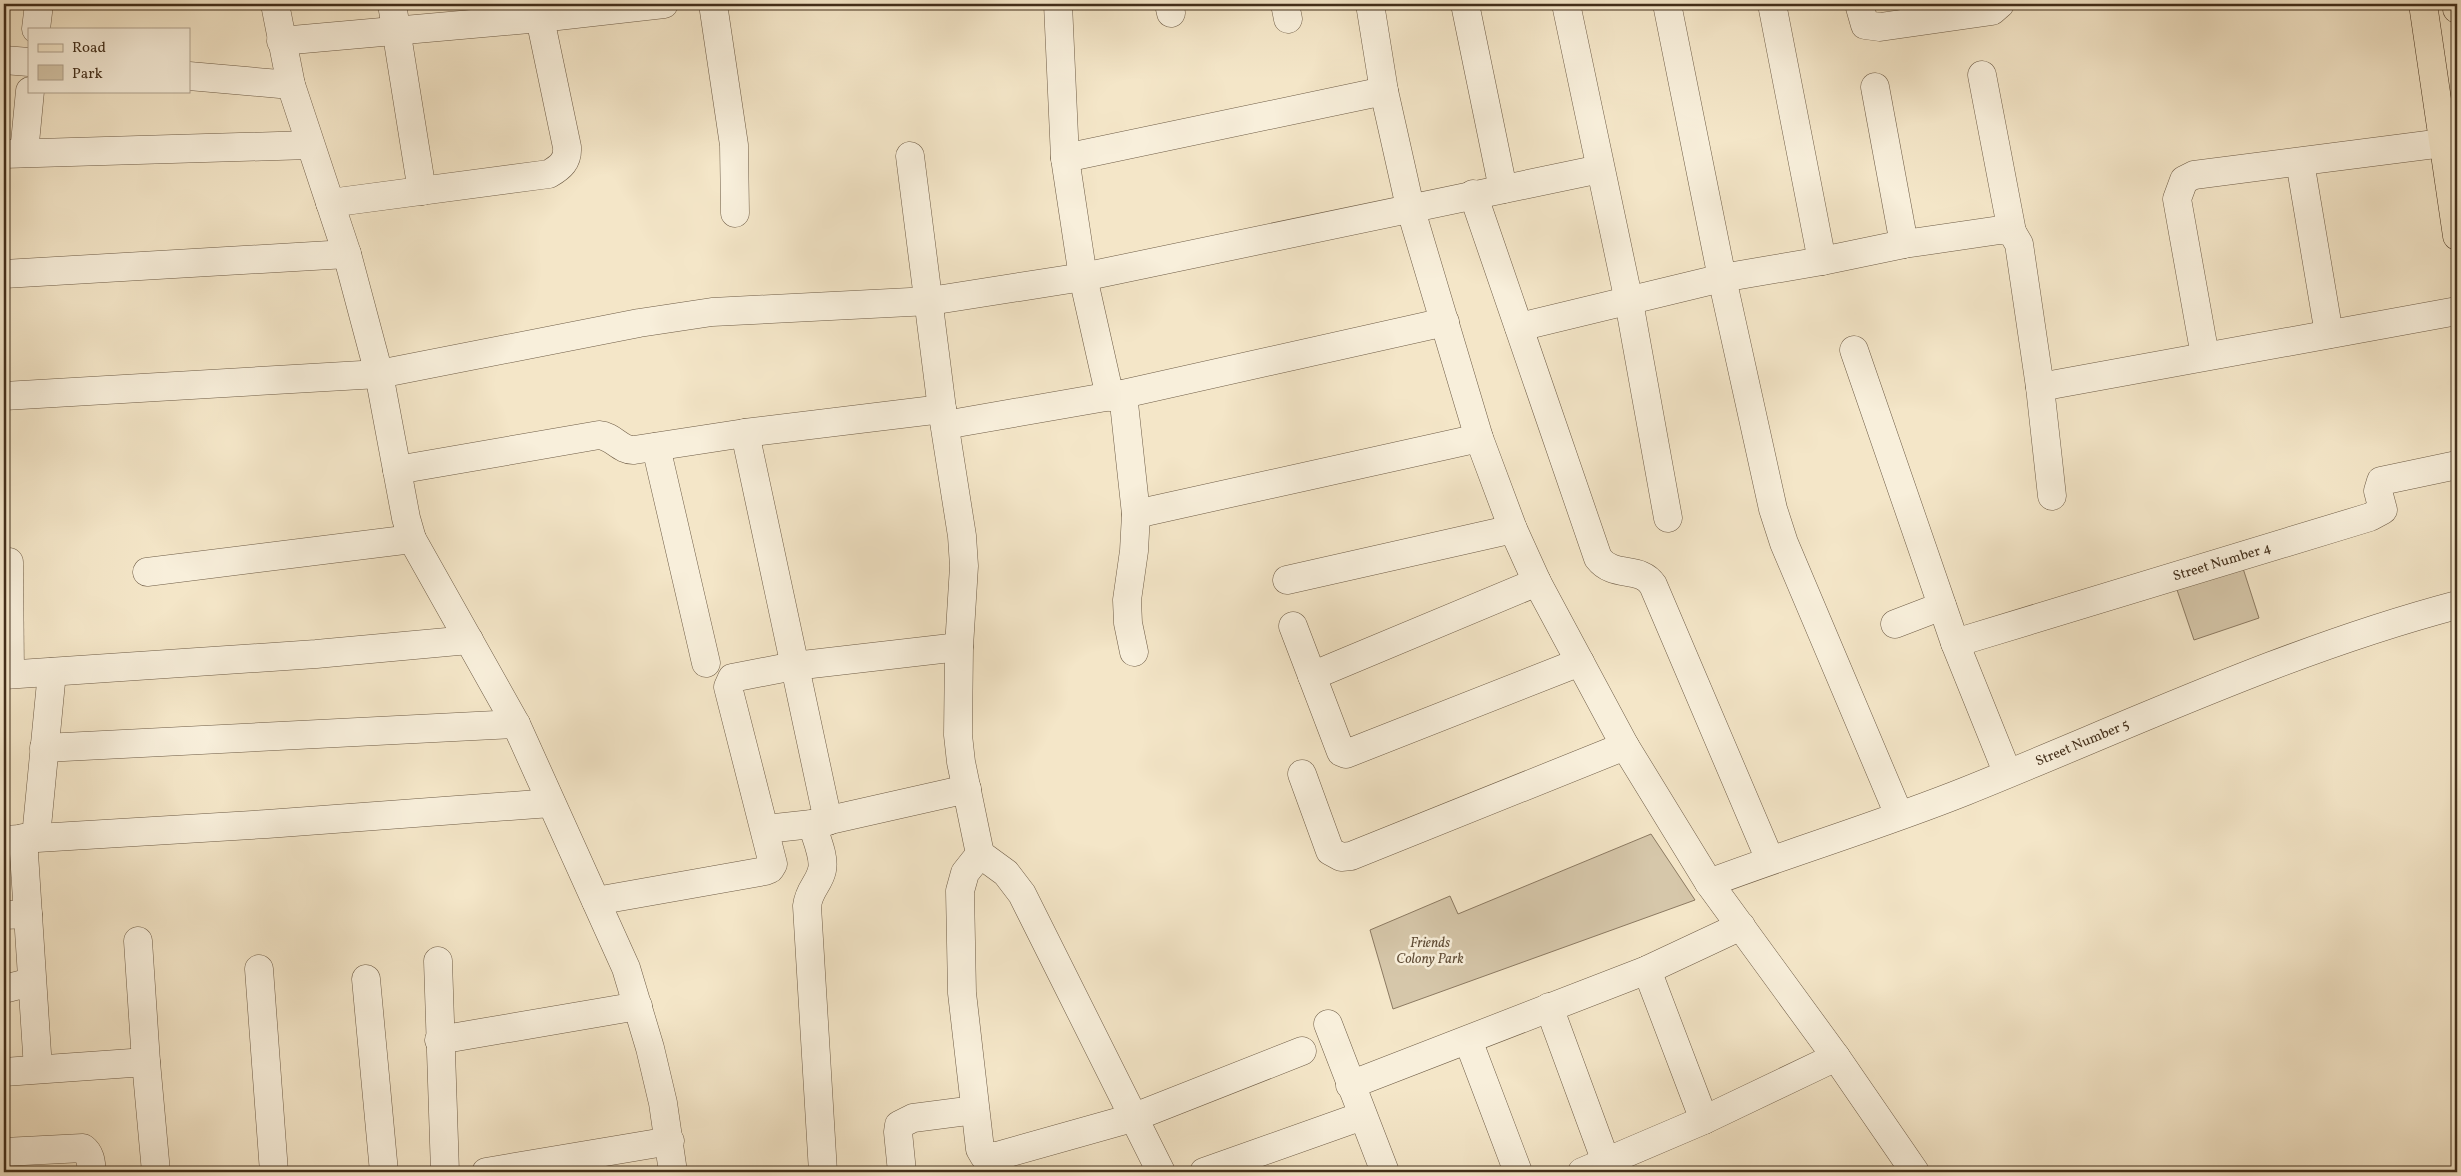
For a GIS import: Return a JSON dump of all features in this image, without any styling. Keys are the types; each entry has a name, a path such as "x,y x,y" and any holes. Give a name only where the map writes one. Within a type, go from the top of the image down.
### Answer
{"main road":[{"path":"2423,4 2457,236"},
{"path":"2457,4 2457,9"}],"street":[{"path":"36,28 39,4"},
{"path":"275,4 291,84 347,254 379,374 412,539 497,686 516,724 626,968 654,1067 670,1141 673,1172"},
{"path":"392,4 422,191"},
{"path":"281,41 395,31 538,11 664,4"},
{"path":"714,4 734,144 735,212"},
{"path":"1058,4 1065,158 1084,277 1116,395 1136,514 1134,552 1127,600 1128,623 1134,652"},
{"path":"1370,4 1384,91 1410,207 1479,438 1513,529 1537,582 1625,746 1709,883 1836,1057 1915,1172"},
{"path":"1465,4 1503,189"},
{"path":"1566,4 1629,302 1668,518"},
{"path":"1667,4 1722,278 1778,526 1899,814"},
{"path":"1772,4 1822,261"},
{"path":"1859,4 1862,21 1865,25 1880,27 1992,11 2000,4"},
{"path":"330,204 549,174 564,162 568,156 567,147 538,11"},
{"path":"4,60 28,62"},
{"path":"1982,75 2012,232 2019,244 2040,387 2052,496"},
{"path":"190,76 291,84"},
{"path":"1874,87 1904,244"},
{"path":"1065,158 1384,91"},
{"path":"30,92 14,153 310,145"},
{"path":"2205,356 2177,199 2179,189 2184,180 2194,175 2443,143"},
{"path":"910,156 964,566 959,647 958,735 980,854 1006,873 1022,894 1132,1118 1161,1172"},
{"path":"2300,162 2329,334"},
{"path":"4,396 379,374 639,323 712,312 930,301 1084,277 1472,194 1600,169"},
{"path":"1472,194 1598,558 1603,565 1611,570 1643,575 1652,585 1770,860"},
{"path":"1518,327 1629,302 1722,278 1822,261 1904,244 2000,230 2012,232"},
{"path":"4,274 347,254"},
{"path":"2040,387 2457,311"},
{"path":"397,470 599,436 611,438 630,450 745,433 943,417 1116,395 1444,322"},
{"path":"1854,350 1955,644 2007,772"},
{"path":"745,433 794,666 820,822 822,870 810,890 807,906 823,1172"},
{"path":"1136,514 1479,438"},
{"path":"656,447 706,663"},
{"name":"Street Number 4","path":"1955,644 2370,517 2383,510 2378,491 2381,481 2457,465"},
{"path":"1287,580 1513,529"},
{"path":"147,572 412,539"},
{"path":"9,562 7,675 316,654 469,640"},
{"path":"1312,676 1537,582"},
{"name":"Street Number 5","path":"1709,883 1966,791 2007,772 2174,703 2370,631 2457,605"},
{"path":"1895,624 1942,606"},
{"path":"1293,626 1341,752 1346,754 1580,662"},
{"path":"596,901 770,869 774,858 728,687 729,682 738,675 794,666 959,647"},
{"path":"38,1069 31,982 16,915 21,838 44,748 52,672"},
{"path":"44,748 516,724"},
{"path":"1302,774 1330,851 1341,857 1351,856 1625,746"},
{"path":"766,829 820,822 967,789"},
{"path":"21,838 267,824 550,803"},
{"path":"980,854 965,873 960,891 962,993 974,1110 980,1149 984,1156 989,1158 1132,1118 1302,1051"},
{"path":"1350,1085 1647,970 1741,926"},
{"path":"138,941 156,1172"},
{"path":"438,962 439,1040 445,1172"},
{"path":"259,968 274,1172"},
{"path":"1647,970 1704,1120"},
{"path":"366,979 384,1172"},
{"path":"4,990 31,982"},
{"path":"439,1040 638,1006"},
{"path":"1549,1007 1594,1167 1704,1120 1836,1057"},
{"path":"1328,1024 1385,1172"},
{"path":"1468,1040 1518,1172"},
{"path":"4,1072 146,1062"},
{"path":"902,1172 899,1125 913,1118 974,1110"},
{"path":"1204,1172 1362,1116"},
{"path":"486,1172 670,1141"},
{"path":"4,1152 83,1148 88,1151 92,1172"}],"green space":[{"path":"2240,559 2259,618 2194,640 2174,581"},
{"name":"Friends Colony Park","path":"1651,834 1695,900 1393,1009 1370,930 1450,896 1458,914"}]}
